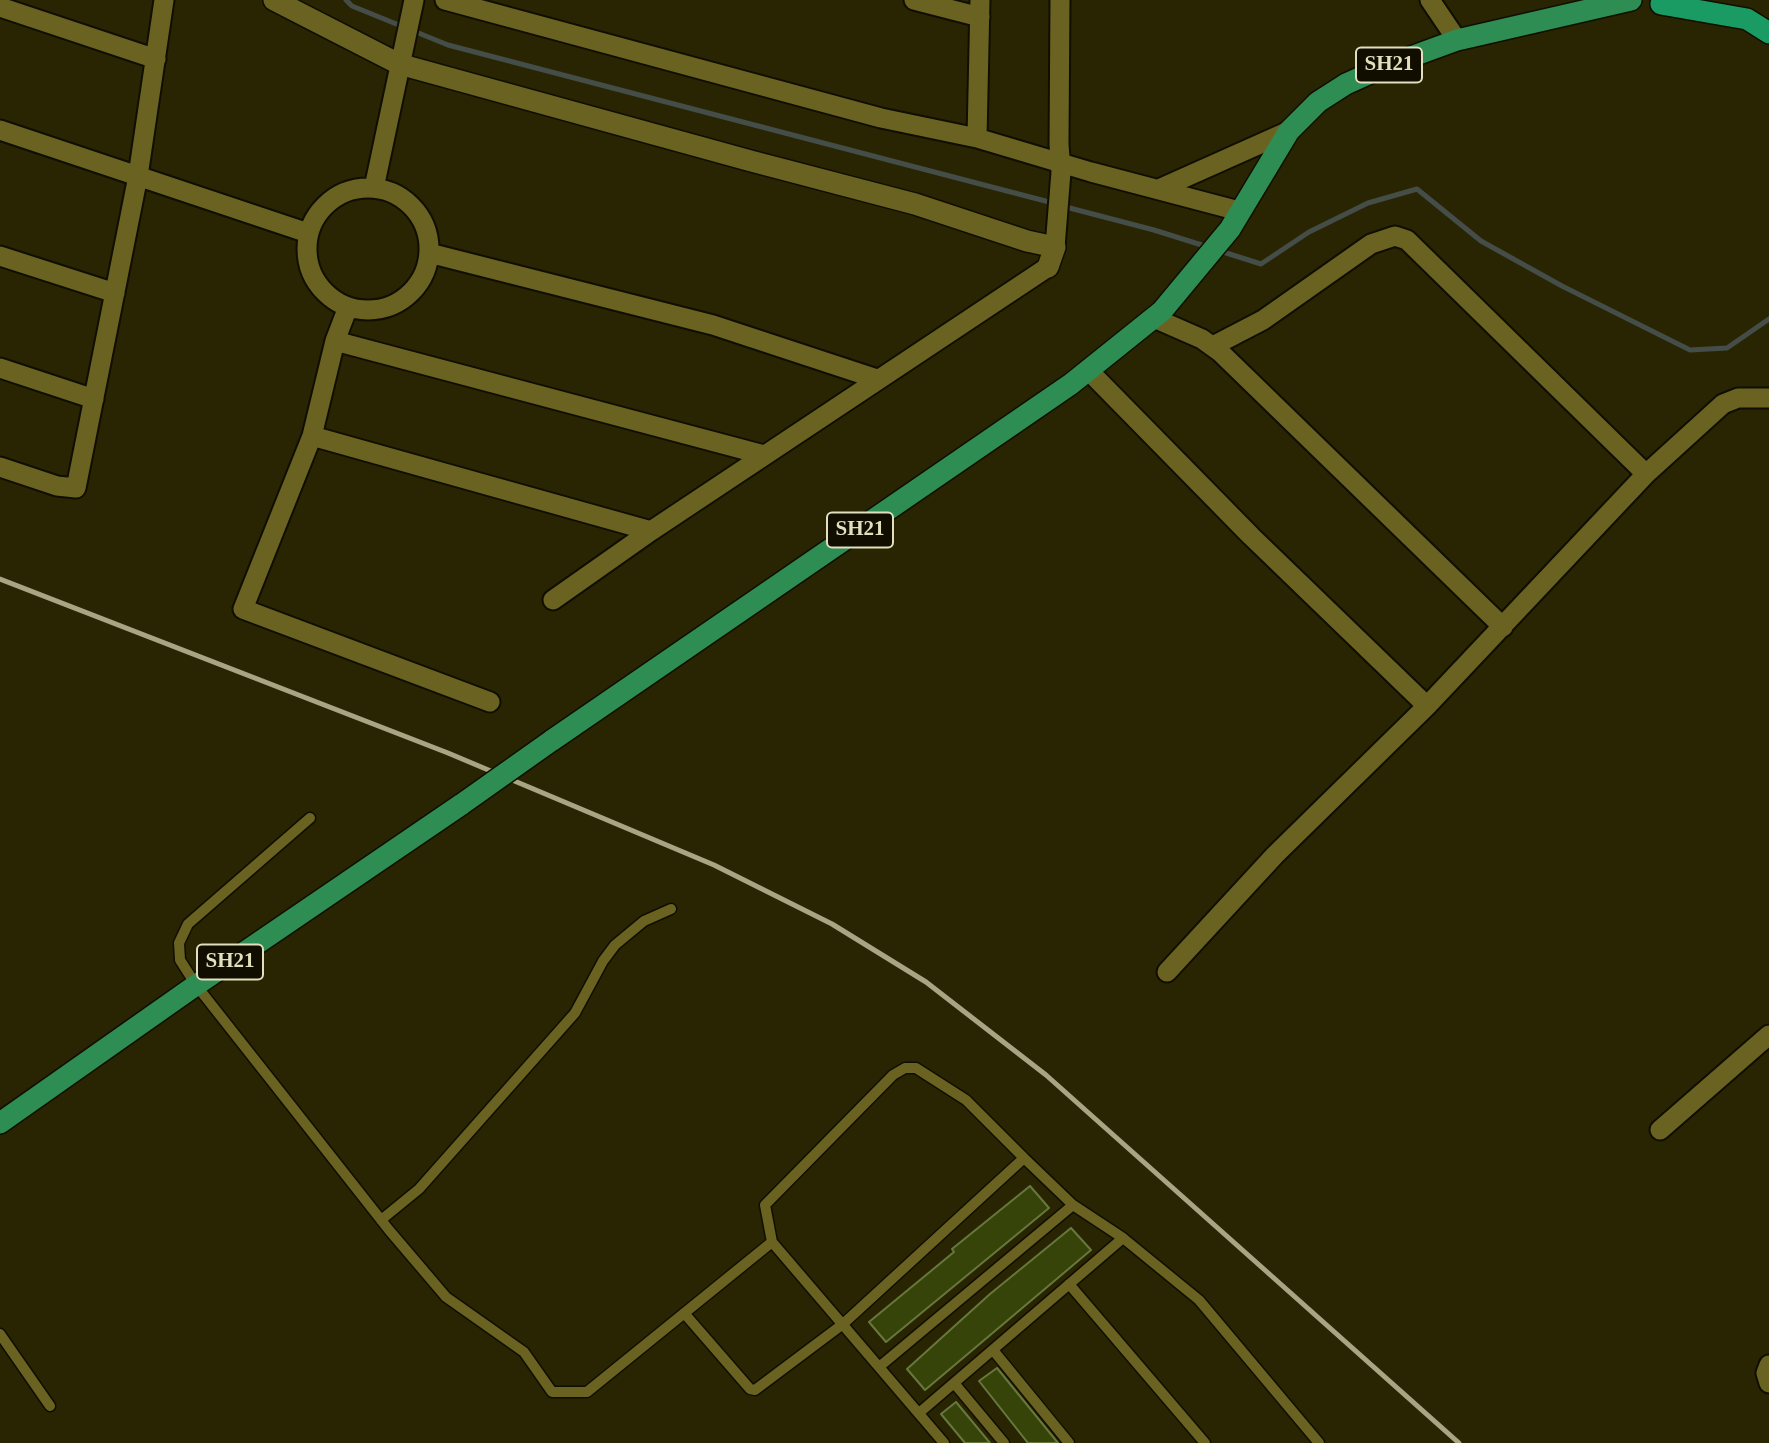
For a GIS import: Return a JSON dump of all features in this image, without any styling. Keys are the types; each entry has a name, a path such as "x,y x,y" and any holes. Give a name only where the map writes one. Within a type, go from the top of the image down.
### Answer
{"highway":[{"path":"1670,2 1747,19 1769,33"}],"main road":[{"name":"SH21","path":"0,1123 1088,370 1158,315 1235,220 1289,131 1318,102 1346,84 1386,66 1457,40 1631,0"},
{"name":"SH21","path":"1597,9 1634,10 1670,2"}],"street":[{"path":"15,0 64,28"},
{"path":"0,467 57,486 76,488 138,176 164,0"},
{"path":"274,0 401,57 751,161 915,204 1027,241 1051,257"},
{"path":"374,188 414,0"},
{"path":"444,0 881,118 978,138 1061,167 1159,189 1235,220"},
{"path":"914,0 980,9 978,138"},
{"path":"553,600 1051,257 1061,167 1060,0"},
{"path":"1430,0 1457,40"},
{"path":"0,7 156,59"},
{"path":"0,130 308,233"},
{"path":"1159,189 1289,131"},
{"path":"357,188 374,188 392,192 408,202 420,217 428,234 429,253 425,272 416,288 402,301 385,309 366,311 331,299 318,286 306,251 308,233 320,210 340,194 357,188"},
{"path":"1213,345 1263,320 1371,244 1395,236 1407,240 1646,474"},
{"path":"429,253 713,325 877,379"},
{"path":"0,256 115,292"},
{"path":"348,307 335,341 312,436 243,609 489,702"},
{"path":"1158,315 1213,345 1503,627"},
{"path":"335,341 764,455"},
{"path":"0,368 94,399"},
{"path":"1088,370 1251,537 1427,706"},
{"path":"1167,972 1275,855 1427,706 1646,474 1723,404 1738,398 1769,398"},
{"path":"312,436 651,531"},
{"path":"1660,1130 1769,1035"},
{"path":"1769,1365 1766,1373 1769,1383"}],"lane":[{"path":"310,818 188,924 178,950 180,960 196,985 381,1220 446,1297 524,1352 552,1392 587,1392 772,1242"},
{"path":"381,1220 419,1189 575,1013 603,961 615,945 644,921 671,909"},
{"path":"944,1443 772,1242 765,1205 892,1075 905,1068 916,1068 967,1100 1073,1205 1123,1238 1199,1300 1319,1443"},
{"path":"684,1313 750,1389 755,1390 843,1324 1024,1158"},
{"path":"879,1367 1073,1205"},
{"path":"919,1413 1123,1238"},
{"path":"1069,1284 1205,1443"},
{"path":"0,1334 50,1406"},
{"path":"993,1350 1069,1443"},
{"path":"954,1383 1004,1443"}],"building":[{"path":"1030,1186 1049,1208 886,1342 869,1322 954,1252 952,1249"},
{"path":"1071,1228 1091,1250 925,1390 907,1369 990,1294"},
{"path":"997,1368 1058,1443 1028,1443 979,1381"},
{"path":"956,1402 990,1443 965,1443 941,1414"}],"waterway":[{"path":"346,0 352,6 448,45 1053,203"},
{"path":"1220,251 1261,264 1309,232 1368,203 1417,189 1481,241 1562,286 1690,350 1727,348 1769,319"},
{"path":"1062,206 1208,247"}],"railway":[{"path":"0,579 448,753 714,865 832,924 926,982 1046,1075 1459,1443"}]}
